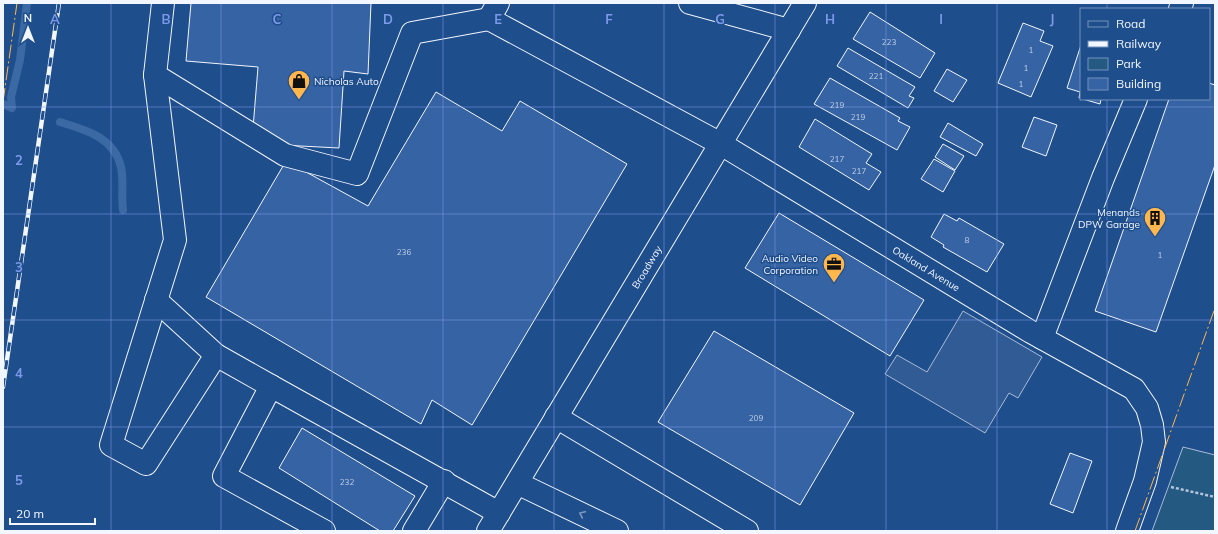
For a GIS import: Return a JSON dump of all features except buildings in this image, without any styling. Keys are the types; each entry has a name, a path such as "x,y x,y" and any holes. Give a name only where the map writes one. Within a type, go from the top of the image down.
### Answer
{"main road":[{"path":"163,3 156,75 174,240 111,445 146,464 216,355"},
{"path":"690,3 789,30"},
{"name":"Broadway","path":"493,522 805,3"},
{"path":"156,75 285,155 357,174 412,33 493,11"},
{"name":"Oakland Avenue","path":"493,11 721,144 1042,338 1134,389 1147,408 1153,433 1152,455 1145,481"},
{"path":"1042,338 1103,178 1136,100"},
{"path":"156,300 216,355 444,481 493,522"},
{"path":"271,386 224,476 324,531"},
{"path":"556,417 634,461 747,531"},
{"path":"414,531 444,481"},
{"path":"1127,531 1145,481"},
{"path":"517,483 617,531"}],"path":[{"path":"1145,481 1215,497"}],"green space":[{"path":"1183,447 1215,455 1215,531 1152,531"}],"shaded area":[{"path":"963,311 1042,357 1018,398 1009,393 985,433 885,374 897,355 927,372"}],"waterway":[{"path":"3,104 12,108 11,97 20,60 27,3"},
{"path":"60,122 80,128 98,136 112,148 121,167 123,210"}],"railway":[{"path":"3,387 59,3"}],"power":[{"path":"3,102 17,3"},
{"path":"1135,531 1215,308"}],"place":[{"name":"Nicholas Auto","path":"299,100"},
{"name":"Menands DPW Garage","path":"1155,238"},
{"name":"Audio Video Corporation","path":"834,284"}]}
